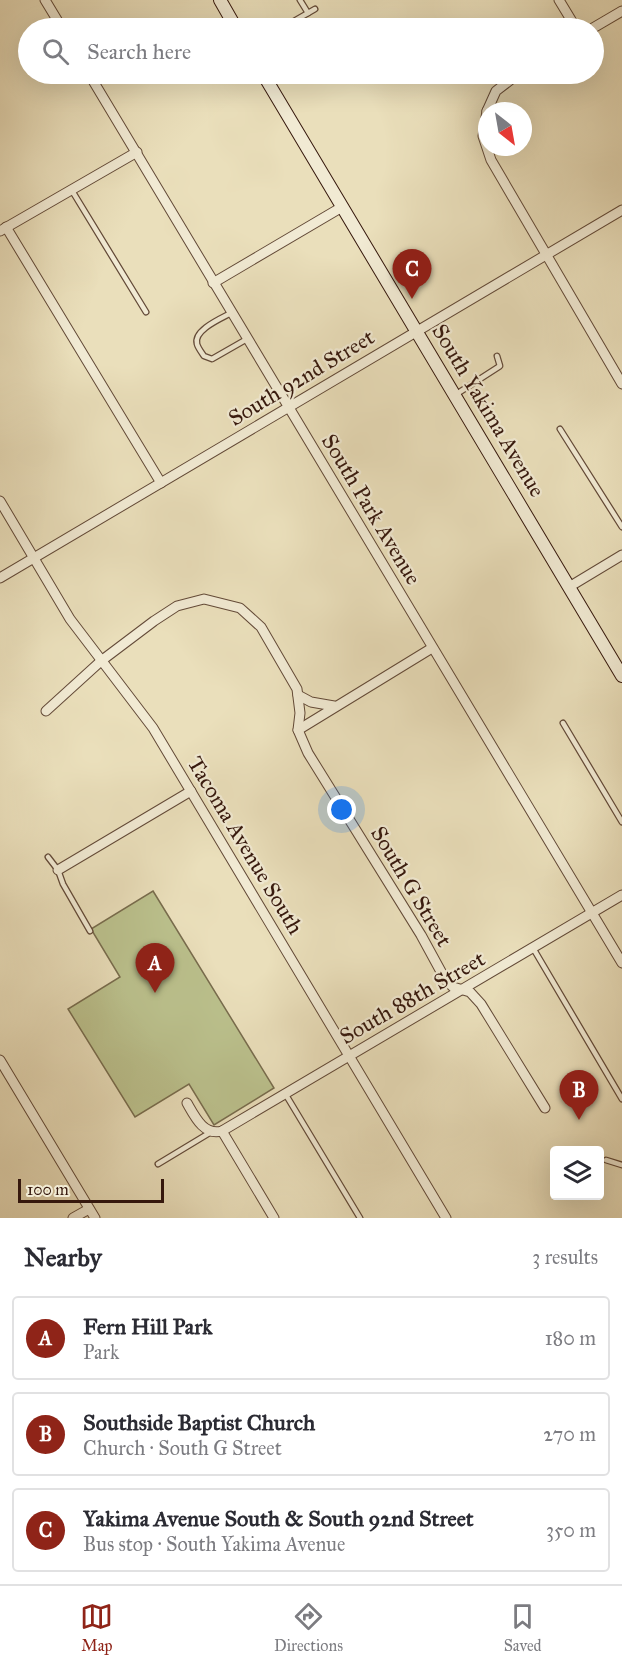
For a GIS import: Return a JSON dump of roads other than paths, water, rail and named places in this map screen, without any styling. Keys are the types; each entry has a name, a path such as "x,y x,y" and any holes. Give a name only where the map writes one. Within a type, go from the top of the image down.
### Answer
{"main road":[{"path":"220,0 230,18"},
{"name":"South Yakima Avenue","path":"269,84 622,676"}],"street":[{"path":"45,0 56,18"},
{"path":"559,0 570,18"},
{"path":"604,22 622,11"},
{"name":"South Park Avenue","path":"95,84 622,963"},
{"path":"491,102 496,91 505,84"},
{"path":"137,152 3,229 161,483"},
{"path":"491,156 622,384"},
{"path":"213,284 342,207"},
{"name":"South 92nd Street","path":"0,578 622,210"},
{"name":"Tacoma Avenue South","path":"0,501 70,619 101,661 136,702 446,1218"},
{"path":"569,587 622,555"},
{"path":"45,711 101,661 177,606 204,599 240,608 254,619 271,641 298,695 298,730"},
{"path":"298,730 432,648"},
{"path":"298,695 311,702 334,706"},
{"name":"South G Street","path":"298,730 308,753 414,924 445,979 453,987 476,997 545,1108"},
{"path":"58,870 191,791"},
{"name":"South 88th Street","path":"222,1131 622,895"},
{"path":"0,1060 95,1218"},
{"path":"187,1103 198,1121 211,1132 222,1131 274,1218"},
{"path":"73,1218 89,1209"}],"lane":[{"path":"300,0 308,13"},
{"path":"299,18 315,9"},
{"path":"71,189 146,312"},
{"path":"231,313 210,325 197,338 197,344 204,356 212,359 247,339"},
{"path":"455,395 500,366 496,356"},
{"path":"561,429 622,527"},
{"path":"563,723 622,822"},
{"path":"48,857 58,870 63,884 90,931"},
{"path":"533,948 622,1099"},
{"path":"286,1095 360,1218"},
{"path":"158,1164 211,1132"},
{"path":"606,1160 622,1165"}],"place":[{"name":"Yakima Avenue South & South 92nd Street","path":"412,299"},
{"name":"Fern Hill Park","path":"155,993"},
{"name":"Southside Baptist Church","path":"579,1120"}]}
